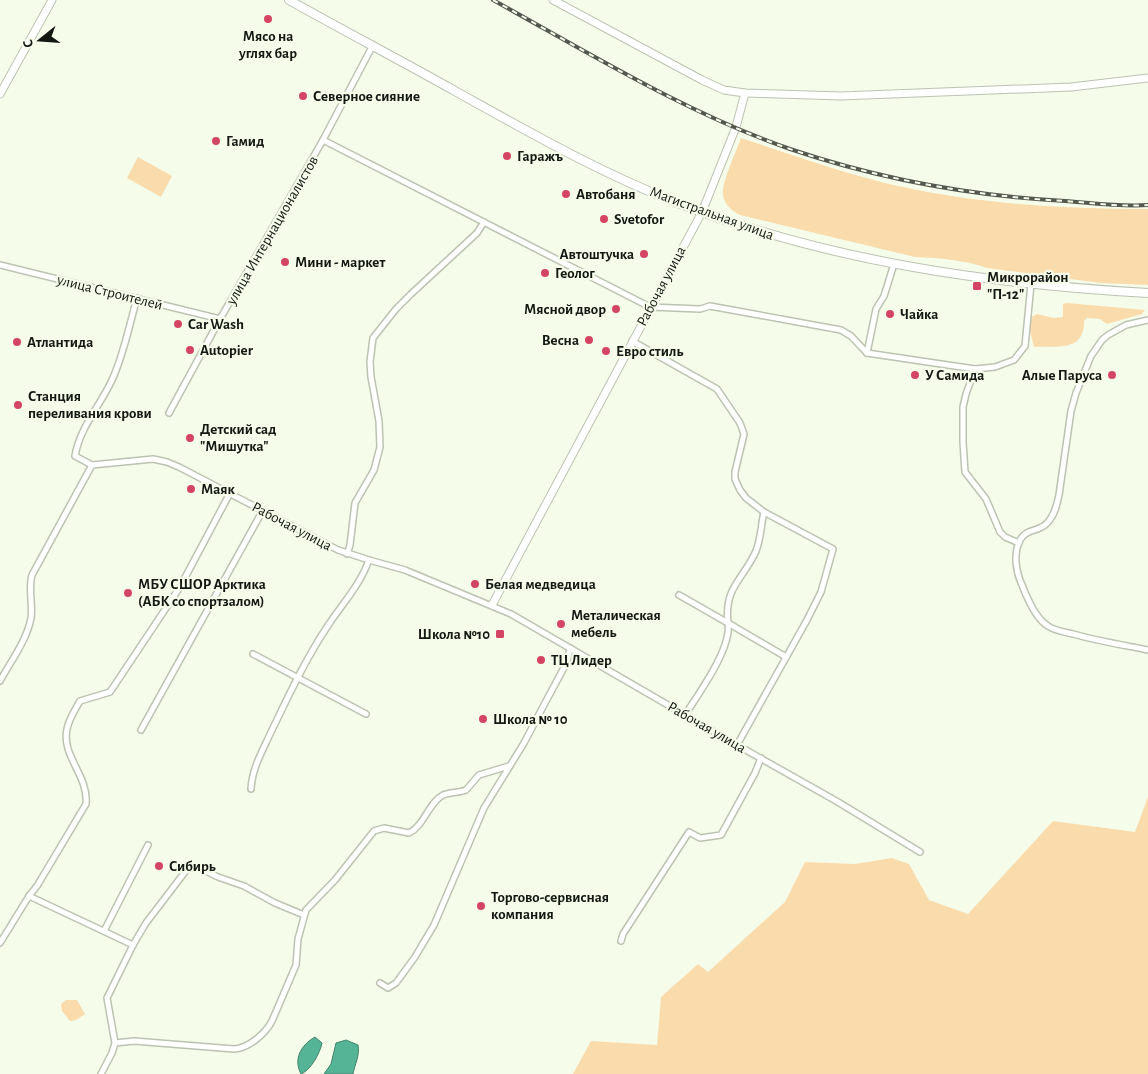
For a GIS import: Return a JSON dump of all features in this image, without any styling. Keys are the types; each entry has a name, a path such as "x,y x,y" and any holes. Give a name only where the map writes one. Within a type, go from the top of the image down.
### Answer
{"main road":[{"path":"0,94 52,0"},
{"name":"Магистральная улица","path":"289,0 585,161 642,188 754,230 804,244 929,271 1031,284 1148,293"},
{"path":"553,0 702,80 724,90 745,93 841,96 957,92 1071,87 1148,78"},
{"name":"Рабочая улица","path":"492,605 702,212 736,127 745,93"}],"street":[{"name":"улица Интернационалистов","path":"169,413 220,320 324,140 373,45"},
{"path":"324,140 650,307 700,308 710,306 841,330 851,336 867,353 975,369 1002,365 1014,360 1025,346 1031,284"},
{"path":"347,554 350,545 355,503 374,470 380,447 379,421 370,362 373,338 396,309 477,233 484,222"},
{"path":"867,353 876,309 884,296 894,264"},
{"name":"улица Строителей","path":"0,265 220,320"},
{"path":"0,681 28,632 31,616 30,586 32,575 92,465 75,456 77,444 111,382 120,361 137,298"},
{"path":"1148,320 1126,325 1115,330 1096,347 1073,403 1056,507 1047,524 1025,533 1019,543 1016,564 1020,580 1038,614 1048,627 1094,640 1148,650"},
{"path":"632,341 717,389 740,423 744,434 735,472 737,485 746,498 764,512 833,549 820,592 737,745"},
{"path":"975,369 963,407 965,472 986,499 1000,532 1004,537 1019,543"},
{"name":"Рабочая улица","path":"92,465 123,461 160,460 179,467 347,554 404,570 492,605 524,621 838,802 920,852"},
{"path":"0,944 86,804 86,788 67,747 66,737 70,720 80,701 110,692 180,587 230,493"},
{"path":"141,730 263,510"},
{"path":"685,715 707,680 725,645 729,634 727,606 729,597 756,551 764,512"},
{"path":"251,789 251,781 257,762 297,678 328,625 362,578 369,560"},
{"path":"679,595 786,657"},
{"path":"380,983 388,988 392,986 415,957 440,913 484,808 524,743 567,662 570,648"},
{"path":"253,654 366,714"},
{"path":"620,942 689,832 700,838 721,835 755,773 761,758"},
{"path":"115,1043 134,1041 234,1050 248,1045 268,1028 272,1021 296,965 298,939 304,915 310,905 335,880 374,831 384,828 409,833 418,827 438,799 444,794 466,790 478,775 509,766"},
{"path":"104,931 148,844"},
{"path":"101,1074 115,1043 107,998 146,923 173,890 184,872 191,866 244,886 275,903 304,915"},
{"path":"29,896 133,945"}],"shaded area":[{"path":"741,138 858,176 929,192 1022,204 1148,209 1148,285 1101,283 987,268 952,260 915,257 740,215 727,204 723,190"},
{"path":"138,157 172,176 161,197 127,178"},
{"path":"1063,304 1145,310 1142,314 1107,324 1100,319 1087,318 1084,321 1080,338 1074,343 1060,347 1034,347 1030,331 1030,318 1037,314 1054,318 1063,317"},
{"path":"1148,797 1148,1074 573,1074 591,1041 657,1045 661,997 698,964 708,972 785,902 805,862 855,864 892,858 909,864 929,900 968,914 1053,821 1135,832"},
{"path":"66,1000 77,1000 85,1014 76,1020 70,1021 62,1011 61,1004"},
{"path":"315,1037 322,1043 319,1052 312,1065 301,1074 298,1058 302,1048"},
{"path":"346,1040 358,1045 358,1056 353,1074 324,1074 331,1064 336,1043"}],"railway":[{"path":"493,0 638,81 713,118 790,149 824,160 926,184 995,195 1117,205 1148,205"}],"place":[{"name":"Мясо на углях бар","path":"268,19"},
{"name":"Северное сияние","path":"303,96"},
{"name":"Гамид","path":"216,141"},
{"name":"Гаражъ","path":"507,156"},
{"name":"Автобаня","path":"566,194"},
{"name":"Svetofor","path":"604,219"},
{"name":"Автоштучка","path":"644,254"},
{"name":"Мини - маркет","path":"285,262"},
{"name":"Геолог","path":"545,273"},
{"name":"Микрорайон \"П-12\"","path":"977,286"},
{"name":"Мясной двор","path":"616,309"},
{"name":"Чайка","path":"890,314"},
{"name":"Car Wash","path":"178,324"},
{"name":"Весна","path":"589,340"},
{"name":"Атлантида","path":"17,342"},
{"name":"Autopier","path":"190,350"},
{"name":"Евро стиль","path":"606,351"},
{"name":"У Самида","path":"915,375"},
{"name":"Алые Паруса","path":"1112,375"},
{"name":"Станция переливания крови","path":"18,405"},
{"name":"Детский сад \"Мишутка\"","path":"190,438"},
{"name":"Маяк","path":"191,489"},
{"name":"Белая медведица","path":"475,584"},
{"name":"МБУ СШОР Арктика (АБК со спортзалом)","path":"128,593"},
{"name":"Металическая мебель","path":"561,624"},
{"name":"Школа №10","path":"500,634"},
{"name":"ТЦ Лидер","path":"541,660"},
{"name":"Школа № 10","path":"483,719"},
{"name":"Сибирь","path":"159,866"},
{"name":"Торгово-сервисная компания","path":"481,906"}]}
